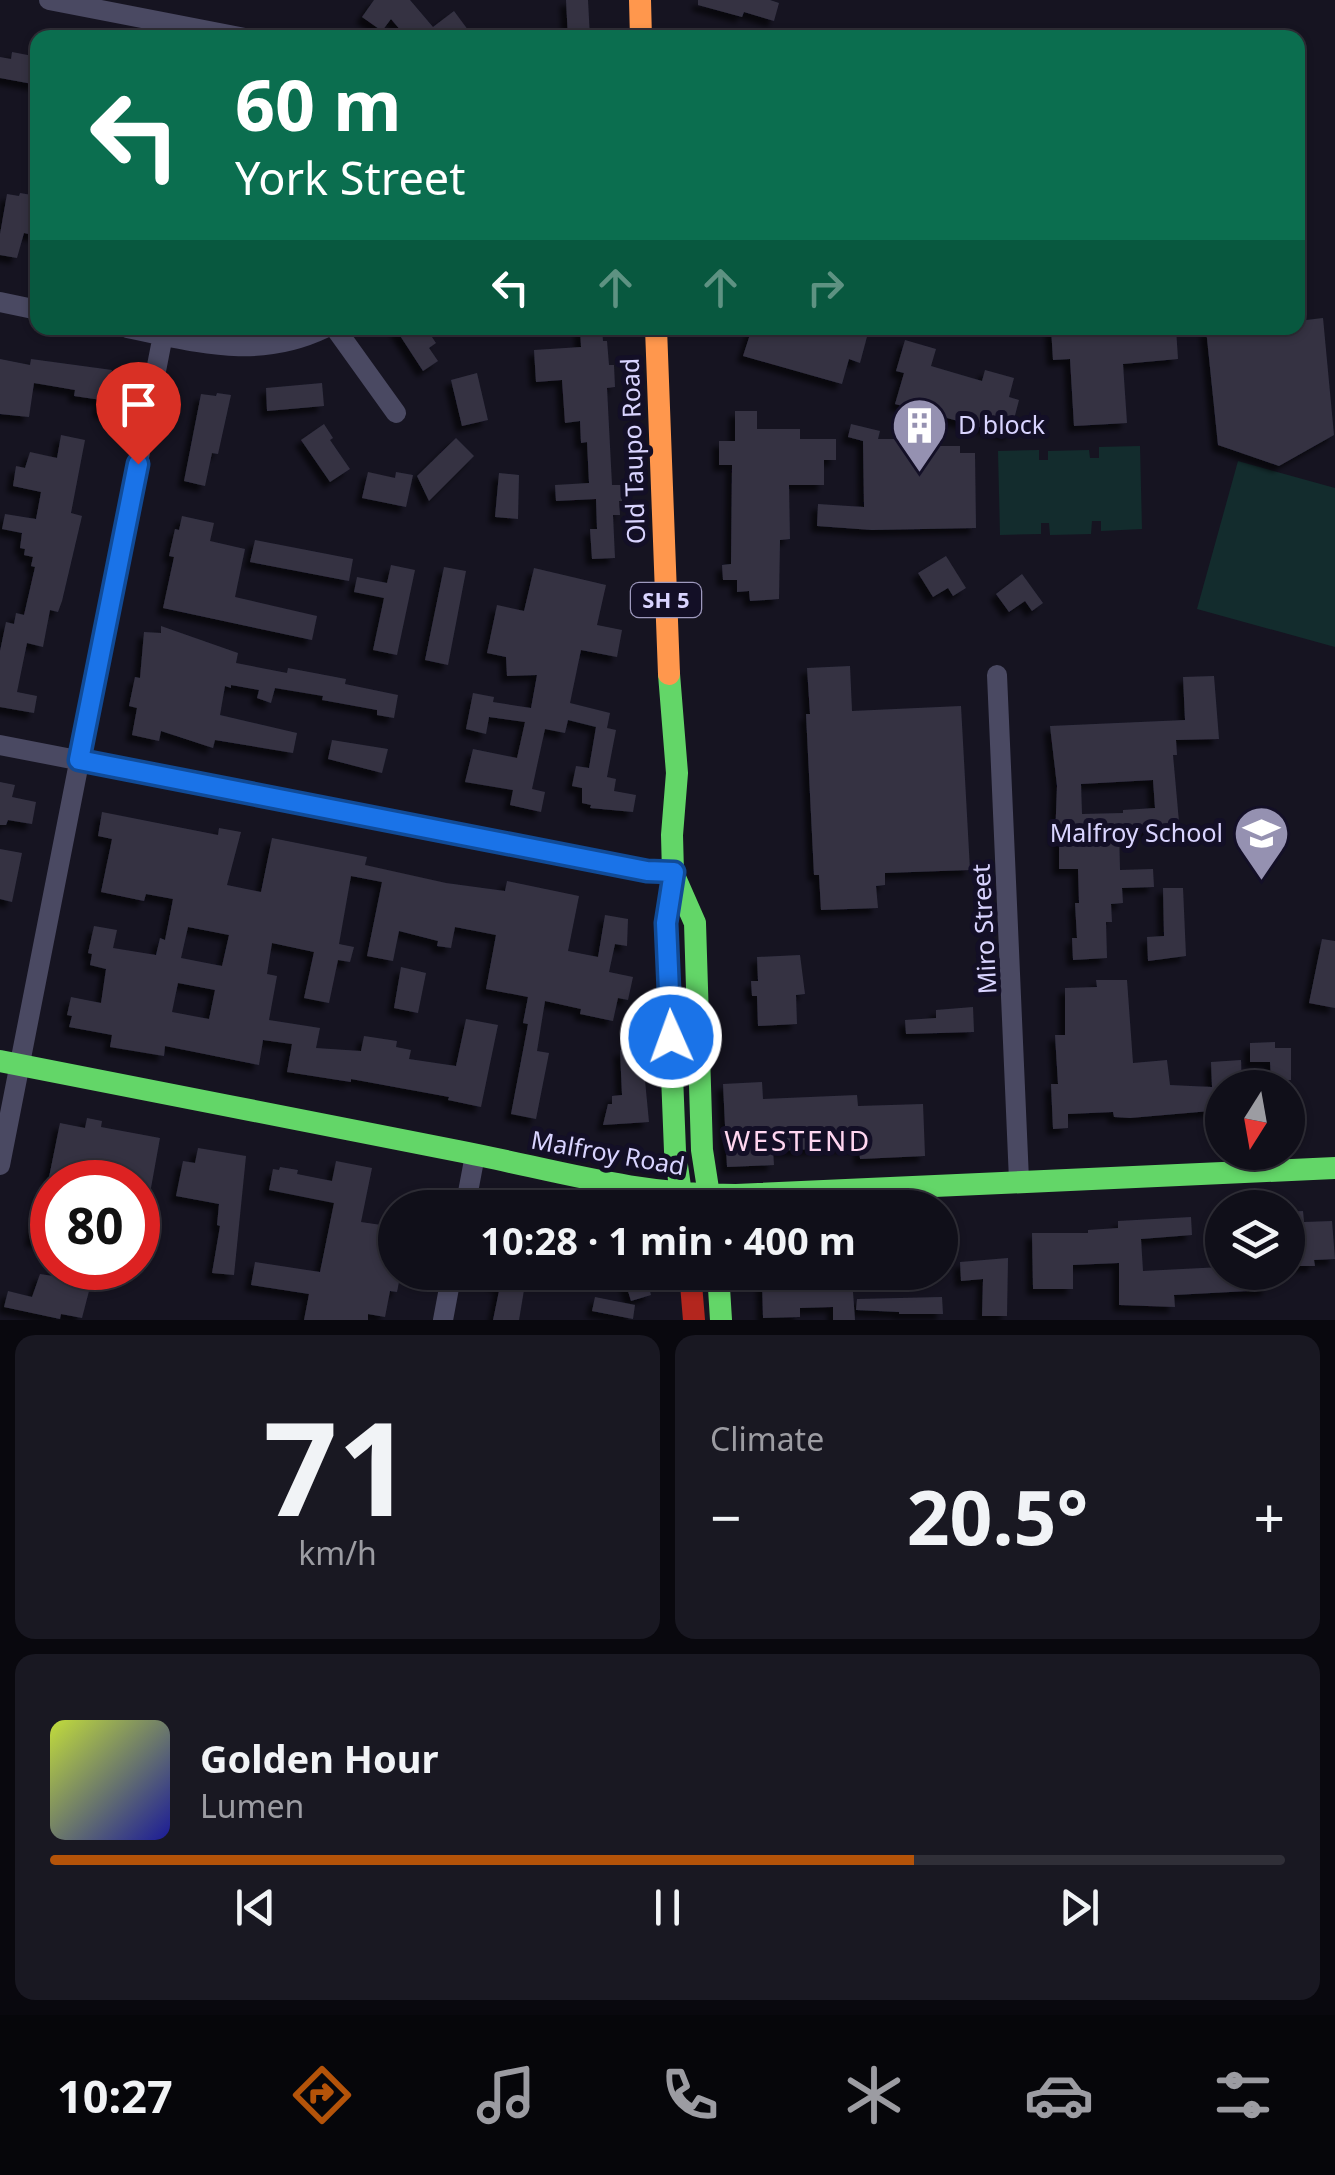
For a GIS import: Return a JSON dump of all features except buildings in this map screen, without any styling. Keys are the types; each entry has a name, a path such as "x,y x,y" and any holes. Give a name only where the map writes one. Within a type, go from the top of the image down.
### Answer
{"main road":[{"path":"640,0 642,30"},
{"name":"Old Taupo Road","path":"656,335 667,645 678,773 672,835 674,872 666,923 681,1190"},
{"name":"Old Taupo Road","path":"674,872 695,923 700,1024 697,1060 708,1190"},
{"name":"Malfroy Road","path":"10,1063 475,1155 631,1190"},
{"name":"Malfroy Road","path":"879,1190 1019,1180 1335,1168"},
{"path":"692,1290 694,1320"},
{"path":"719,1290 721,1320"}],"street":[{"path":"49,0 204,30"},
{"path":"0,302 30,308"},
{"path":"0,1165 10,1063 79,760 163,335 244,348 289,342 307,335"},
{"path":"340,335 396,413"},
{"name":"Miro Street","path":"997,674 1019,1180"},
{"path":"0,745 647,871 674,872"},
{"path":"468,1190 475,1155"},
{"path":"443,1320 449,1290"}],"green space":[{"path":"1140,446 1142,529 1101,531 1101,521 1092,521 1091,534 1050,535 1049,523 1041,523 1041,534 1000,535 998,451 1039,450 1039,460 1048,460 1048,451 1089,450 1090,458 1099,458 1099,447"},
{"path":"1238,461 1335,488 1335,647 1197,609"}],"traffic: fast":[{"path":"669,674 677,773 673,873 666,923 675,1151 680,1190"},
{"path":"673,873 695,923 702,1150 708,1190"},
{"path":"0,1061 595,1180 699,1194 1335,1168"},
{"path":"719,1290 721,1320"}],"traffic: slow":[{"path":"640,0 641,30"},
{"path":"656,335 669,674"}],"traffic: jam":[{"path":"692,1290 694,1320"}],"place":[{"name":"D block","path":"919,474"},
{"name":"Malfroy School","path":"1262,882"}],"district":[{"name":"WESTEND","path":"798,1141"}],"route":[{"path":"138,464 79,760 647,871 674,872 666,923 671,1037"}]}
